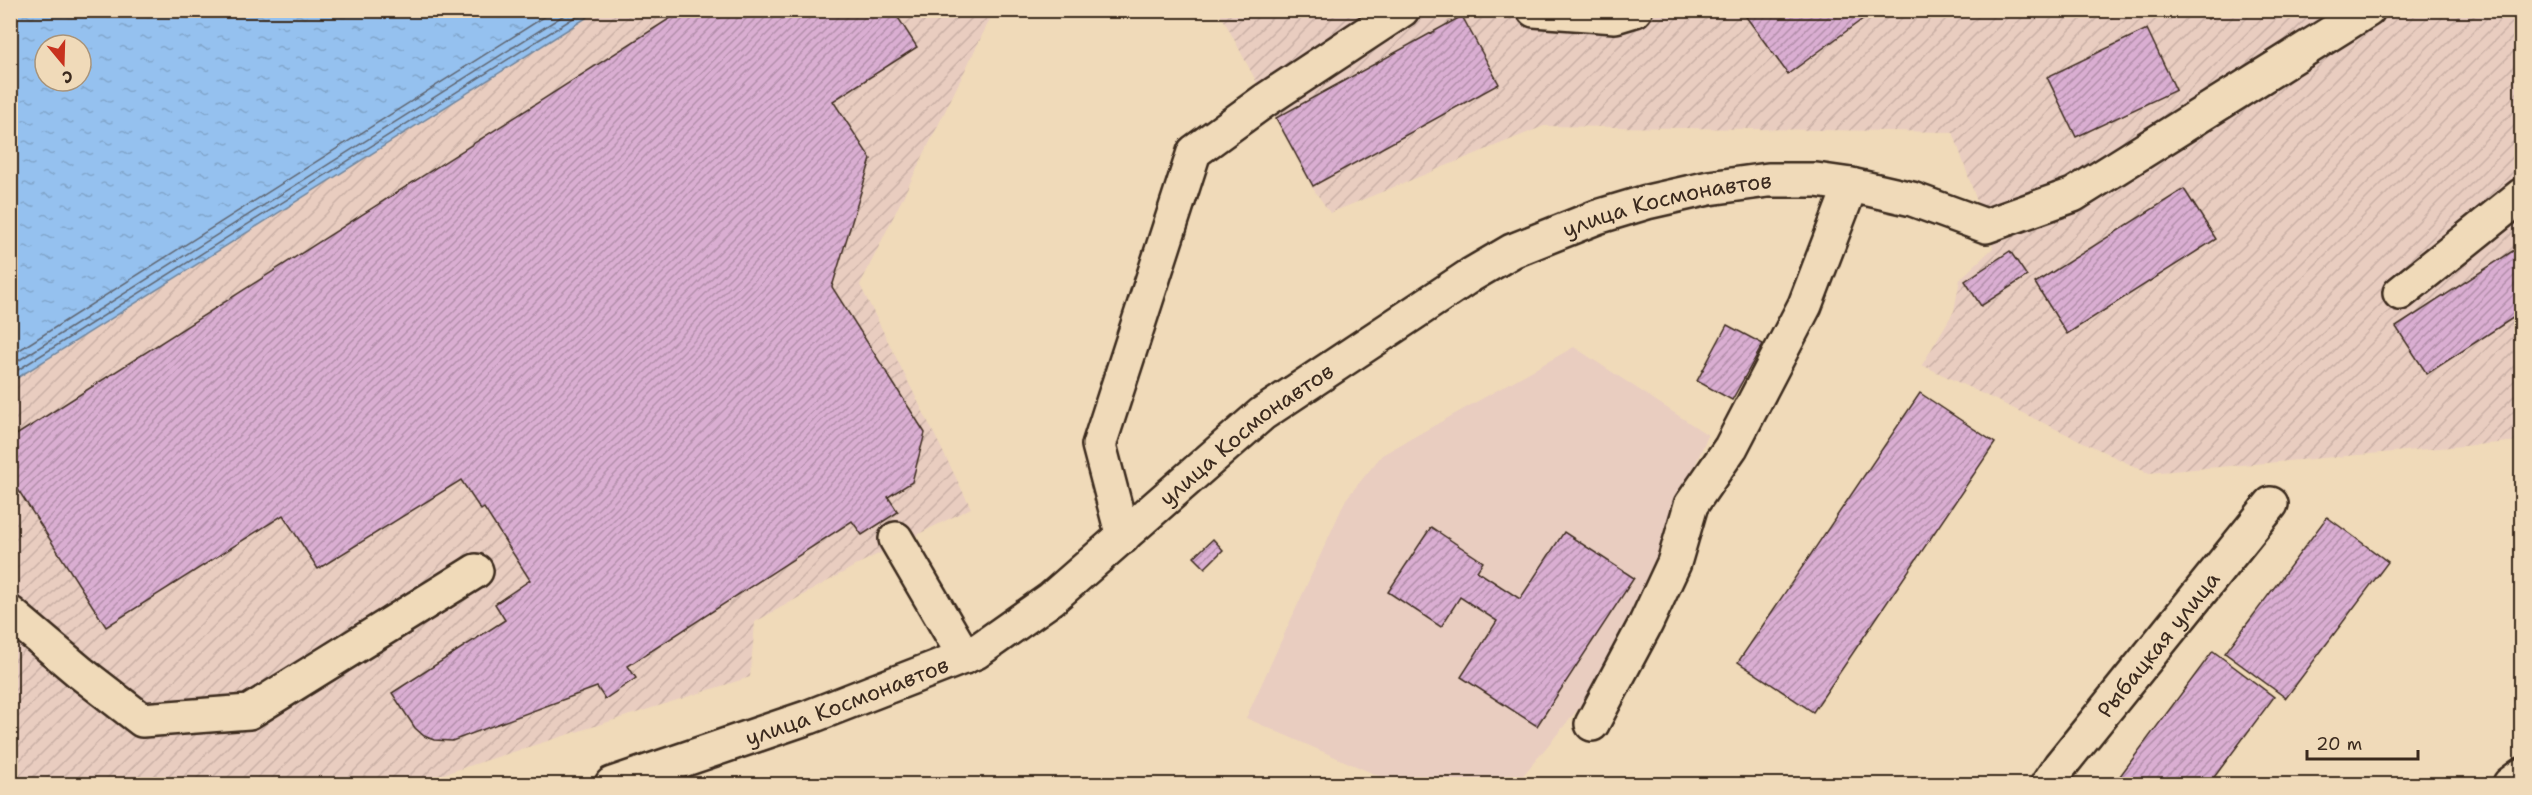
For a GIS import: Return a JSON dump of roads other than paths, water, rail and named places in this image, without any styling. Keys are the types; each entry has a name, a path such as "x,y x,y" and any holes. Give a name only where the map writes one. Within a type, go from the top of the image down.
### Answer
{"street":[{"path":"1123,537 1099,445 1194,153 1264,101 1402,10"},
{"path":"1534,10 1615,15 1635,10"},
{"name":"улица Космонавтов","path":"612,784 809,717 965,657 994,640 1051,599 1263,414 1471,275 1512,251 1597,217 1709,188 1768,180 1816,180 1851,185 1912,199 1986,226 2073,195 2368,10"},
{"path":"1592,724 1646,623 1674,563 1691,505 1731,447 1805,305 1851,185"},
{"path":"2400,293 2522,195"},
{"name":"Рыбацкая улица","path":"2048,784 2060,766 2271,504"},
{"path":"896,539 965,657"},
{"path":"10,613 81,673 142,720 249,712 476,571"},
{"path":"2510,784 2522,775"}],"water":[{"path":"11,10 597,11 11,382"}]}
